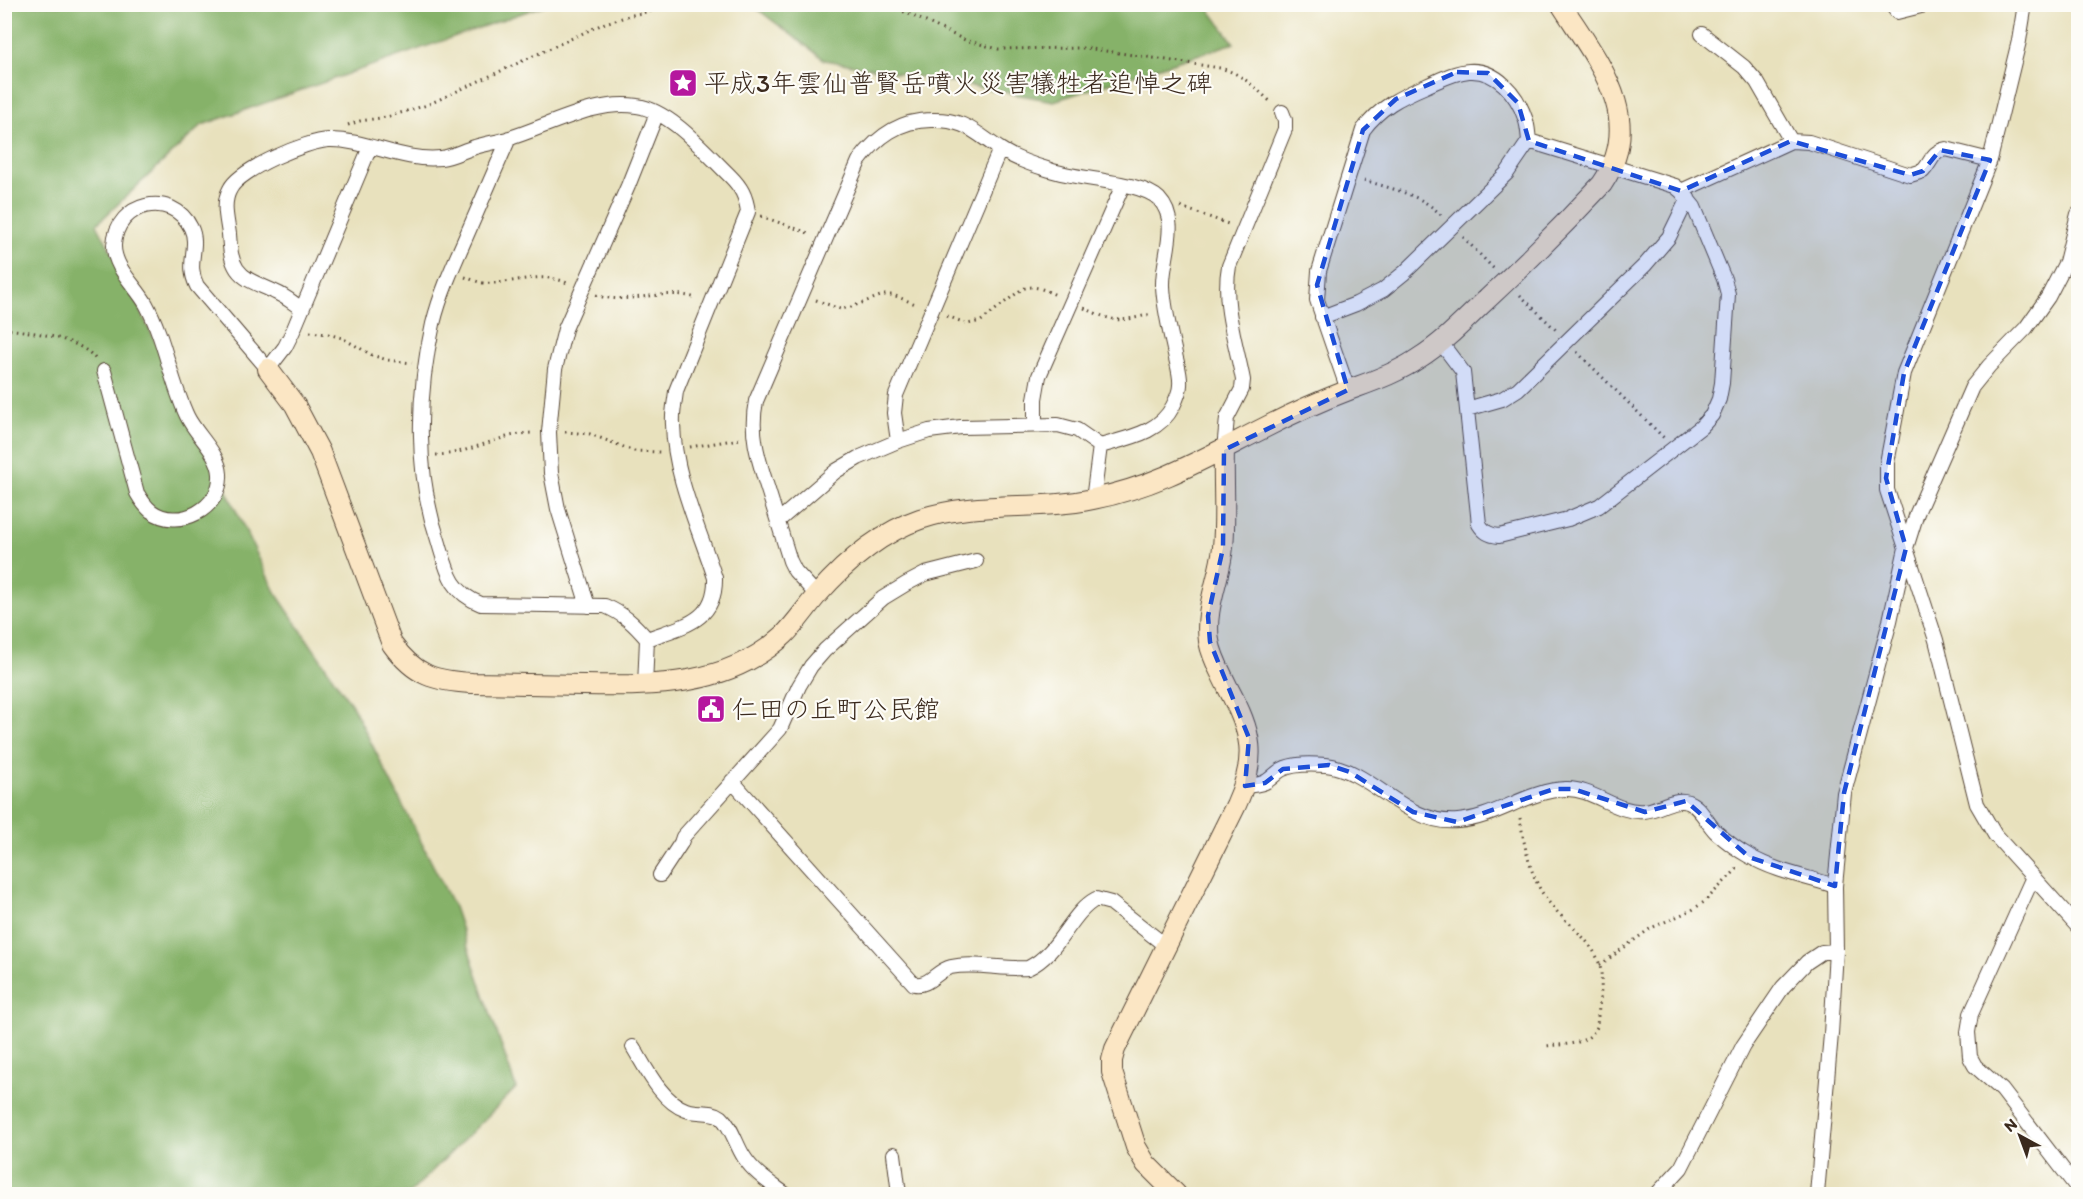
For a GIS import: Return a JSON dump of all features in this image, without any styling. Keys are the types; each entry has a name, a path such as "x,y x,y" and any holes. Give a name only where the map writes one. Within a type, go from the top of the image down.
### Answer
{"street":[{"path":"104,371 137,493 144,504 152,512 165,517 187,518 200,512 211,502 218,489 220,475 217,460 195,431 186,414 162,339 146,304 118,262 114,249 115,235 122,221 134,210 147,205 162,205 174,209 192,230 194,242 191,267 192,277 197,286 268,369 295,405 316,444 386,632 392,644 409,664 432,679 446,682 645,686 690,681 742,664 764,651 786,633 817,595 850,561 872,543 895,530 920,519 945,512 984,506 1093,500 1145,485 1184,470 1306,406 1394,373 1441,343 1588,200 1613,169 1621,133 1617,102 1606,75 1561,4"},
{"path":"1891,4 1897,12 1929,4"},
{"path":"2025,4 2019,40 1990,160 1904,373 1886,478 1887,490 1936,640 1977,804 1995,835 2079,927"},
{"path":"1702,34 1744,67 1757,82 1791,141"},
{"path":"1322,317 1356,304 1383,290 1404,273 1507,173 1528,141 1526,119 1518,103 1501,81 1488,73 1472,70 1457,72 1396,99 1372,117 1363,130 1319,271 1317,300 1322,317 1348,390"},
{"path":"302,309 276,292 248,279 237,269 231,257 225,202 229,190 237,179 248,171 308,144 326,140 341,140 399,156 441,158 509,138 596,108 616,105 638,106 657,113 683,131 735,181 746,198 748,212 676,391 673,422 675,449 681,477 715,578 716,592 711,605 693,622 647,639"},
{"path":"1176,1194 1146,1164 1136,1147 1112,1066 1115,1049 1245,786 1250,760 1249,738 1242,714 1217,666 1209,642 1208,616 1223,548 1224,450 1227,418 1242,389 1243,380 1226,281 1229,266 1285,129 1282,112"},
{"path":"588,606 558,509 551,473 549,432 555,369 569,319 628,186 657,113"},
{"path":"817,595 795,571 777,521 753,437 756,401 859,161 878,139 889,131 914,121 928,119 951,121 975,130 1018,159 1053,171 1135,186 1149,191 1166,208 1170,231 1163,275 1166,311 1180,386 1172,409 1154,428 1100,446"},
{"path":"509,138 451,272 434,322 425,364 422,406 426,491 434,528 454,585 461,594 481,604 605,606 619,612 647,639 645,686"},
{"path":"1441,343 1463,372 1479,524 1490,535 1499,536 1568,519 1599,506 1701,427 1712,415 1719,399 1728,294 1725,279 1694,207 1685,195 1667,183 1613,169 1528,141"},
{"path":"1467,409 1502,399 1518,389 1645,266 1669,237 1685,195 1791,141 1809,142 1910,175 1923,171 1934,153 1940,150 1946,149 1990,160"},
{"path":"268,369 285,347 293,331 370,147"},
{"path":"898,441 894,413 896,395 1000,149"},
{"path":"1035,424 1036,387 1123,185"},
{"path":"1817,1194 1836,951 1834,886 1844,793 1890,621 1906,548 1917,513 1972,387 2026,328 2048,297 2066,262 2079,214"},
{"path":"777,521 836,471 858,458 898,441 929,432 961,427 1058,425 1077,430 1100,446"},
{"path":"1093,500 1100,446"},
{"path":"660,875 681,843 682,837 780,729 799,686 811,666 825,650 884,598 906,584 925,574 976,561"},
{"path":"1245,786 1265,783 1283,769 1306,764 1329,765 1350,772 1413,812 1435,819 1457,822 1554,789 1573,789 1627,809 1645,812 1673,802 1686,801 1696,806 1716,832 1749,857 1834,886"},
{"path":"732,782 914,984 926,983 937,973 957,966 1028,968 1038,963 1051,950 1084,908 1096,899 1111,903 1166,946"},
{"path":"2033,877 1971,1014 1968,1032 1970,1058 1975,1066 2002,1090 2079,1189"},
{"path":"1657,1194 1681,1168 1743,1046 1783,987 1807,962 1822,952 1836,951"},
{"path":"633,1047 661,1090 672,1101 694,1112 714,1113 719,1116 744,1158 757,1172 785,1194"},
{"path":"894,1154 899,1194"}],"path":[{"path":"360,121 387,117 427,105 605,23 683,4"},
{"path":"887,4 965,40 998,49 1086,48 1234,71 1282,112"},
{"path":"1349,175 1416,196 1427,202 1674,448"},
{"path":"1177,206 1244,230"},
{"path":"748,212 826,239"},
{"path":"802,294 840,309 851,308 892,295 968,324 981,321 1022,289 1030,286 1111,320 1123,321 1166,311"},
{"path":"4,329 32,331 72,343 93,354 104,371"},
{"path":"293,331 328,334 342,338 372,355 387,360 425,364"},
{"path":"675,449 753,437"},
{"path":"1518,802 1525,847 1539,885 1555,909 1587,942 1600,965 1597,1027 1593,1033 1588,1039 1579,1042 1545,1047"},
{"path":"1600,965 1651,928 1692,910 1704,902 1749,857"}],"highlighted area":[{"path":"1457,72 1488,73 1518,103 1529,141 1681,191 1791,141 1910,175 1923,171 1940,150 1990,160 1904,373 1886,478 1906,548 1844,793 1835,886 1749,857 1686,801 1645,812 1573,789 1554,789 1457,822 1413,812 1350,772 1329,765 1283,769 1265,783 1245,786 1249,738 1210,642 1208,616 1223,548 1224,450 1348,390 1317,285 1363,130 1396,99"}],"green space":[{"path":"5,5 545,5 202,125 97,224 275,592 353,707 454,907 516,1088 409,1194 5,1194"},
{"path":"752,5 1206,5 1234,43 1054,101 825,60"}],"place":[{"name":"平成3年雲仙普賢岳噴火災害犠牲者追悼之碑","path":"683,83"},
{"name":"仁田の丘町公民館","path":"711,709"}]}
